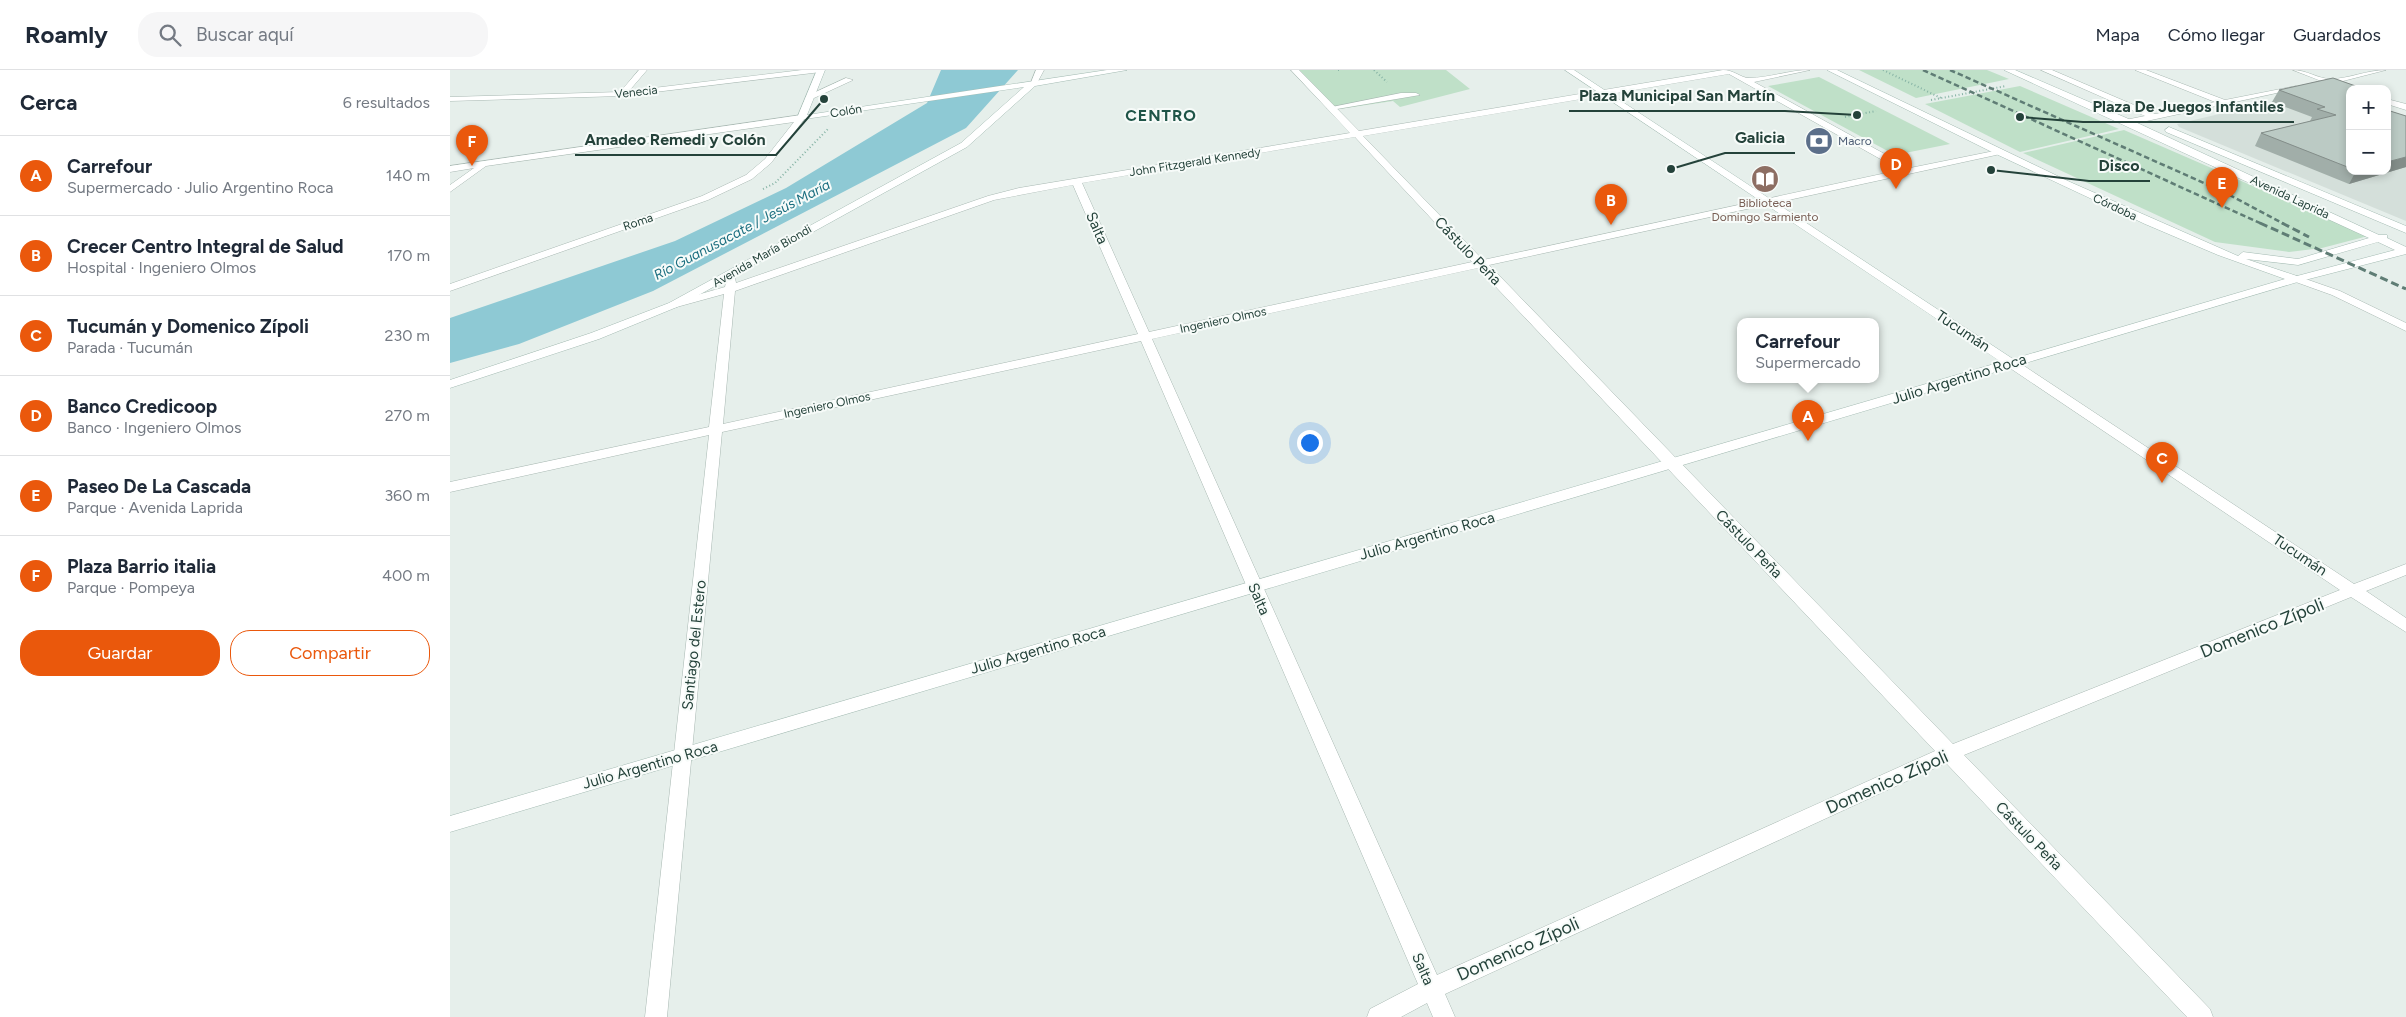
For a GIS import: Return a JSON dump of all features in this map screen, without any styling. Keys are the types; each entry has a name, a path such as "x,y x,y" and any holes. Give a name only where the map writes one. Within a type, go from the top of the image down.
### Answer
{"street":[{"path":"622,94 643,70"},
{"name":"Venecia","path":"450,99 622,94 821,70"},
{"name":"Roma","path":"450,288 705,198 749,177 768,161 801,118 821,70"},
{"name":"Avenida María Biondi","path":"450,384 595,336 672,305 964,145 1034,83 1040,70"},
{"name":"Colón","path":"450,168 1123,70"},
{"name":"Cástulo Peña","path":"1295,70 2202,1017"},
{"name":"Tucumán","path":"1569,70 2406,626"},
{"path":"1746,81 1806,70"},
{"name":"Córdoba","path":"1831,70 1996,152 2199,246 2234,260 2336,293 2406,327"},
{"name":"Avenida Laprida","path":"2008,70 2128,122 2405,250"},
{"name":"Avenida Laprida","path":"2030,70 2406,231"},
{"path":"2045,70 2155,117"},
{"path":"2138,70 2225,103"},
{"path":"2297,70 2346,87"},
{"path":"2311,85 2382,70"},
{"path":"1728,71 1909,171"},
{"name":"John Fitzgerald Kennedy","path":"672,305 730,289 990,198 1076,180 1358,136 1607,94 1728,71"},
{"path":"2128,122 2302,87"},
{"path":"2391,102 2406,107"},
{"name":"Ingeniero Olmos","path":"450,487 1996,152"},
{"path":"450,189 486,164"},
{"name":"Salta","path":"1076,180 1444,1017"},
{"path":"2199,246 2271,260 2298,262 2380,240 2390,234 2406,231"},
{"name":"Julio Argentino Roca","path":"450,824 2297,279 2405,250"},
{"name":"Santiago del Estero","path":"656,1017 732,272"},
{"name":"Domenico Zípoli","path":"1378,1017 1431,989 1950,753 2406,569"}],"lane":[{"path":"811,96 848,80"},
{"path":"1331,108 1401,95 1416,95"}],"path":[{"path":"1882,70 1941,98"},
{"path":"1820,122 2034,81"}],"shaded area":[{"path":"2325,89 2346,158 2346,175 2391,175 2391,160 2406,117 2406,221 2179,127 2177,124"}],"green space":[{"path":"1295,70 1446,70 1470,89 1400,107 1393,101 1333,110"},
{"path":"1859,70 1987,70 2009,79 1916,98"},
{"path":"1819,77 1950,144 1895,155 1768,86"},
{"path":"2020,86 2119,129 2020,152 1925,104"},
{"path":"2124,130 2368,236 2322,248 2289,252 2215,242 2023,153"}],"water":[{"name":"Río Guanusacate / Jesús María","path":"941,70 1018,70 966,128 653,291 519,344 450,363 450,318 675,241 786,188 927,103"}],"building":[{"path":"2333,78 2353,85 2346,85 2346,166 2261,133 2336,115 2317,109 2325,107 2279,90"},
{"path":"2391,111 2406,116 2406,157 2391,161"}],"railway":[{"path":"1923,70 2262,224"},
{"path":"1950,70 2222,191 2284,224"},
{"path":"2260,223 2406,289"},
{"path":"2282,223 2309,237"}],"place":[{"name":"Amadeo Remedi y Colón","path":"824,99"},
{"name":"Plaza Municipal San Martín","path":"1857,115"},
{"name":"Plaza De Juegos Infantiles","path":"2020,117"},
{"name":"Macro","path":"1819,141"},
{"name":"Plaza Barrio italia","path":"472,166"},
{"name":"Galicia","path":"1671,169"},
{"name":"Disco","path":"1991,170"},
{"name":"Biblioteca Domingo Sarmiento","path":"1765,179"},
{"name":"Banco Credicoop","path":"1896,189"},
{"name":"Paseo De La Cascada","path":"2222,208"},
{"name":"Crecer Centro Integral de Salud","path":"1611,225"},
{"name":"Carrefour","path":"1808,441"},
{"name":"Tucumán y Domenico Zípoli","path":"2162,483"}],"district":[{"name":"CENTRO","path":"1161,115"}]}
